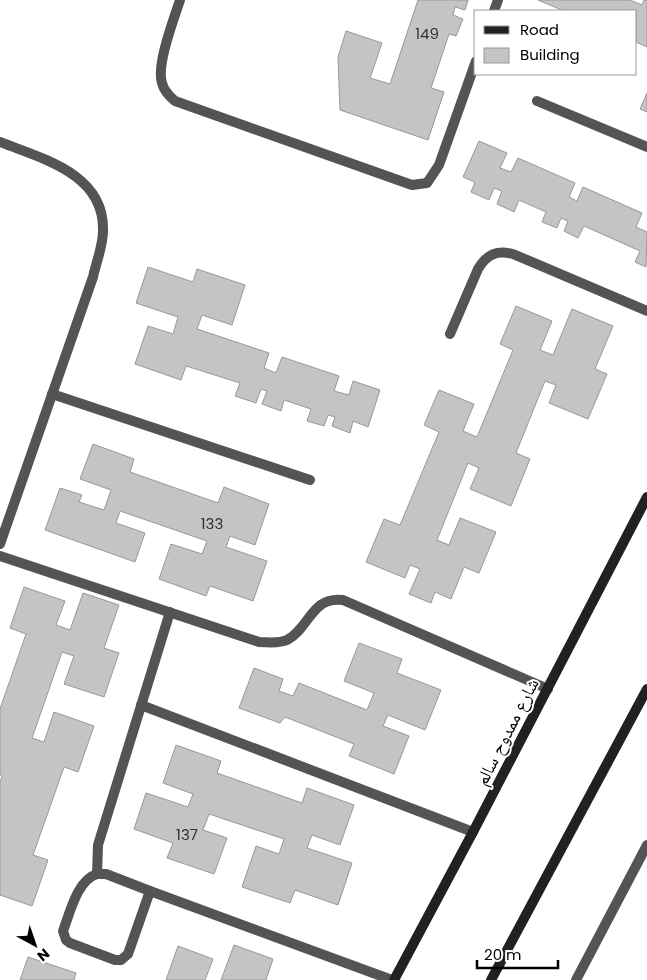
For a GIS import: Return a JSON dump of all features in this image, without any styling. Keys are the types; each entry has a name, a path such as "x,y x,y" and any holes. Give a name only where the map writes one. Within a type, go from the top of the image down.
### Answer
{"main road":[{"name":"شارع ممدوح سالم","path":"393,980 474,832 647,497"},
{"path":"490,980 647,689"}],"street":[{"path":"180,0 162,62 161,81 166,93 175,101 412,184 427,183 439,165 474,67"},
{"path":"537,101 647,147"},
{"path":"0,142 60,165 82,180 100,204 103,232 93,277 0,544"},
{"path":"450,334 483,259 492,253 503,251 647,311"},
{"path":"52,394 310,480"},
{"path":"0,556 260,642 276,643 288,640 324,602 332,599 343,600 548,689"},
{"path":"96,874 98,845 170,612"},
{"path":"141,706 474,832"},
{"path":"576,980 647,845"},
{"path":"150,891 128,954 121,960 115,960 70,943 64,936 63,931 80,887 89,876 106,874 393,980"}],"building":[{"path":"418,0 468,0 465,10 455,7 453,15 463,19 456,36 449,34 431,88 444,92 428,140 340,110 338,57 346,31 382,43 370,78 390,84"},
{"path":"538,0 630,0 642,5 644,0 647,0 647,47 637,42 637,10 562,10"},
{"path":"647,93 647,112 640,109"},
{"path":"479,141 507,153 500,168 511,172 518,158 575,183 569,197 577,201 583,187 642,213 636,227 647,232 646,267 635,262 640,251 584,226 578,238 564,231 568,221 561,218 557,228 542,222 546,212 519,200 514,212 497,204 502,191 494,188 489,200 471,192 475,182 463,177"},
{"path":"148,267 193,282 197,269 245,285 232,325 202,315 197,329 269,353 264,368 276,373 282,357 339,376 334,391 349,395 353,381 380,390 368,427 353,421 350,433 332,426 335,417 328,415 324,426 307,421 311,409 284,400 281,411 262,404 267,391 261,389 256,403 235,396 240,383 186,366 181,380 135,364 148,326 173,334 178,317 136,303"},
{"path":"516,306 552,321 540,350 553,355 572,309 613,326 595,369 607,374 588,419 549,403 556,385 545,381 516,453 530,459 511,506 470,489 479,468 468,463 437,540 449,545 460,518 496,532 479,573 464,567 451,599 435,592 431,603 409,594 420,569 410,565 405,578 366,562 384,519 400,525 439,432 424,425 439,390 474,404 463,431 477,437 513,350 500,344"},
{"path":"93,444 134,459 130,472 218,503 224,487 269,504 255,545 230,536 226,547 267,561 253,601 210,586 206,596 159,579 171,544 202,554 207,541 120,511 116,523 145,533 135,562 45,530 60,488 82,495 79,502 104,510 111,490 80,479"},
{"path":"24,587 65,601 56,625 70,630 83,593 119,605 104,648 119,653 104,697 64,684 74,656 62,652 32,738 44,742 54,712 94,726 78,772 64,767 33,855 48,860 32,906 0,895 0,782 2,776 0,775 0,709 26,634 10,628"},
{"path":"359,643 402,659 397,673 441,690 425,730 388,715 383,726 409,736 394,774 349,756 354,744 285,717 280,723 239,708 254,668 283,679 279,691 293,696 299,683 367,710 374,693 344,681"},
{"path":"176,745 221,761 217,773 302,803 307,788 354,805 340,845 312,835 307,848 352,863 338,905 295,890 290,903 242,887 256,846 279,854 284,839 209,814 203,830 227,838 214,874 167,858 173,843 134,829 146,793 188,807 193,794 163,783"},
{"path":"234,945 273,959 266,980 221,980"},
{"path":"178,946 213,959 205,980 166,980"},
{"path":"28,957 76,973 74,980 20,980"}]}
